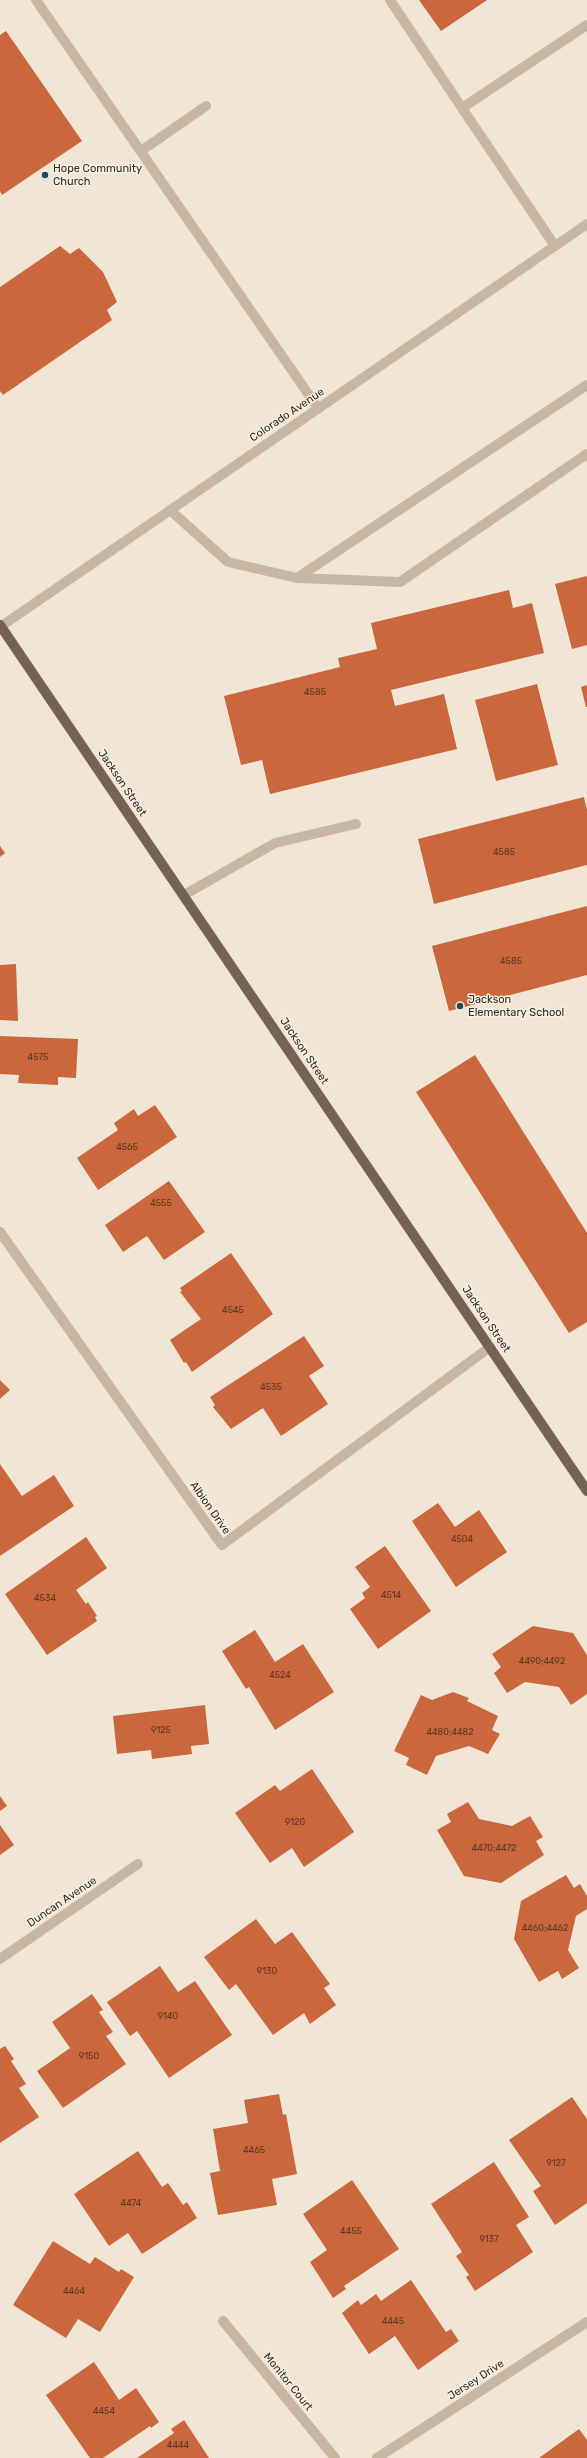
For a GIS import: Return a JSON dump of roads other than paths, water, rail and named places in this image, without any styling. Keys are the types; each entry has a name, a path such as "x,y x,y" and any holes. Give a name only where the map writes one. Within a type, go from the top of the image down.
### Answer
{"main road":[{"name":"Jackson Street","path":"0,626 184,895 587,1491"}],"street":[{"path":"36,0 318,408"},
{"path":"390,0 555,246"},
{"path":"462,108 587,25"},
{"path":"141,152 206,106"},
{"name":"Colorado Avenue","path":"0,626 587,224"},
{"path":"297,578 587,385"},
{"path":"170,510 228,562 297,578 400,582 587,454"},
{"path":"184,895 275,843 356,824"},
{"name":"Albion Drive","path":"0,1232 222,1545 490,1346"},
{"name":"Duncan Avenue","path":"0,1959 138,1864"},
{"name":"Monitor Court","path":"223,2321 336,2458"},
{"name":"Jersey Drive","path":"377,2458 587,2322"}],"place":[{"name":"Hope Community Church","path":"45,175"},
{"name":"Jackson Elementary School","path":"460,1006"}]}
